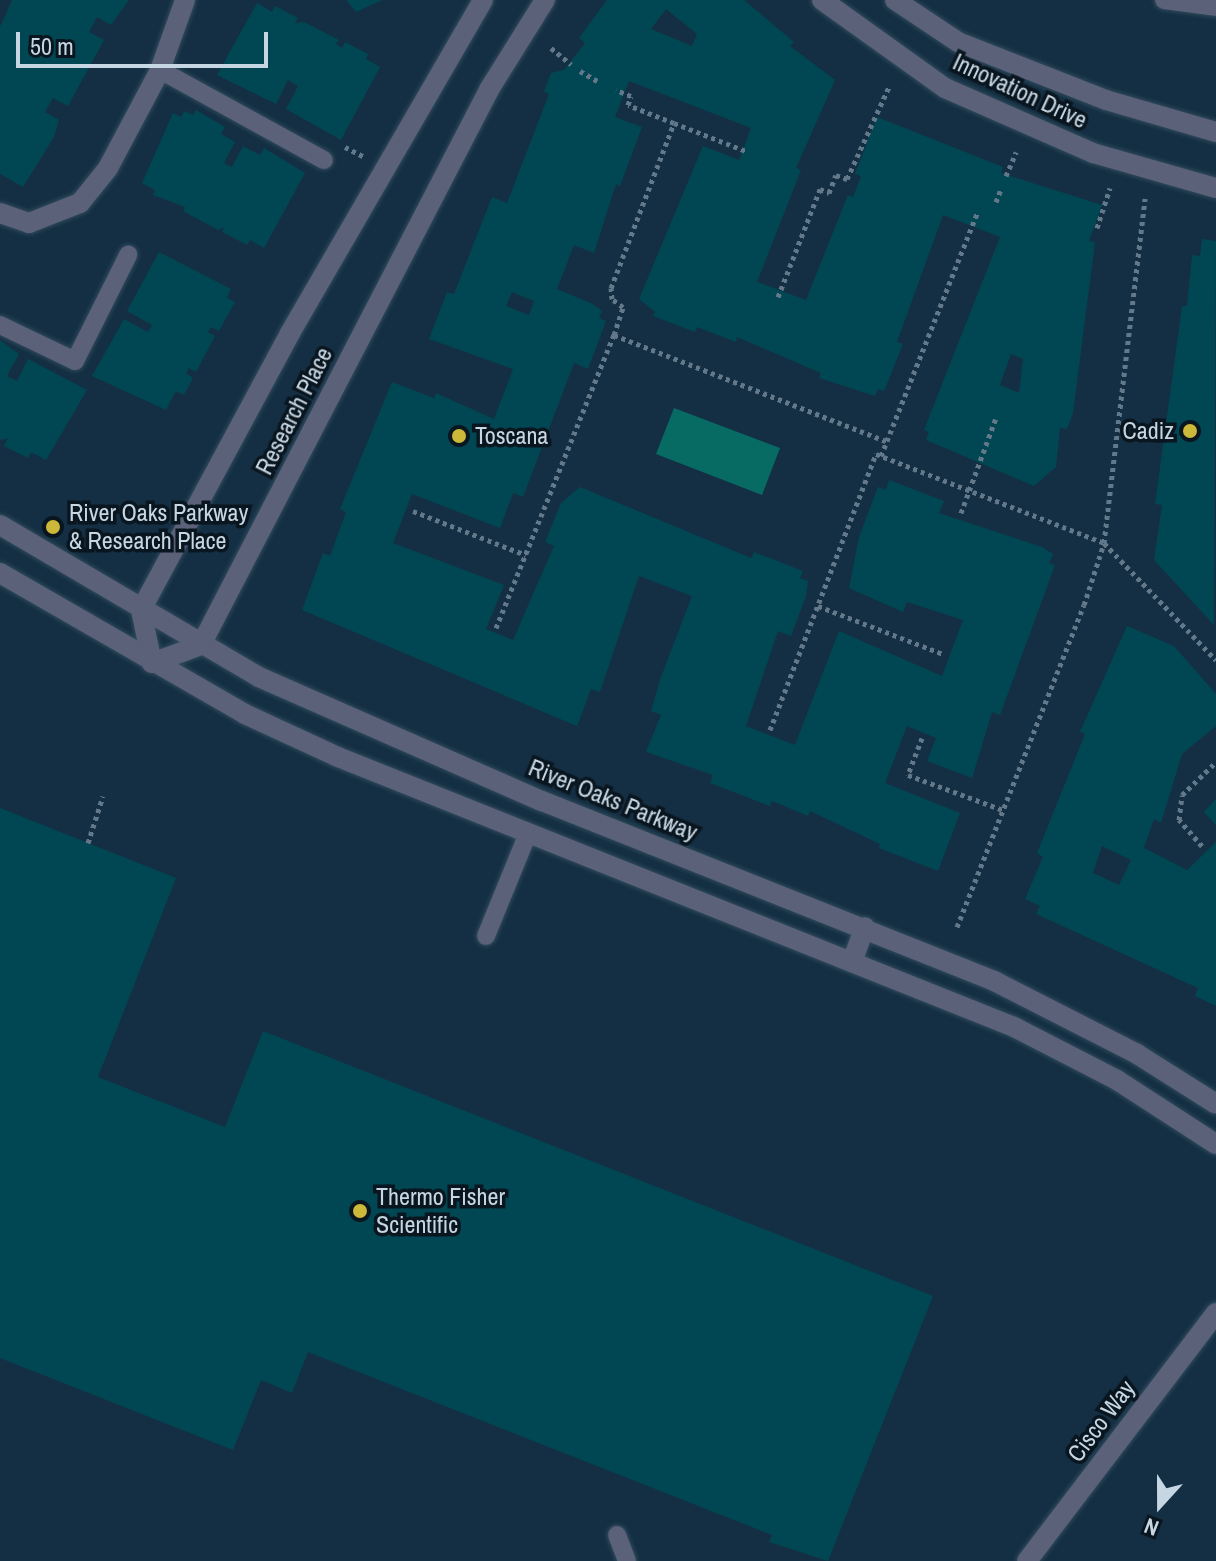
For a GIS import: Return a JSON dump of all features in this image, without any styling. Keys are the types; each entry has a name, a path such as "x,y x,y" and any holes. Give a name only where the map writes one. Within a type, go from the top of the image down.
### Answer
{"street":[{"path":"0,213 29,223 80,203 108,168 160,70 185,0"},
{"name":"Research Place","path":"141,610 290,333 483,0"},
{"name":"Research Place","path":"201,645 490,88 545,0"},
{"name":"Innovation Drive","path":"822,0 945,88 1093,153 1216,188"},
{"name":"Innovation Drive","path":"895,0 958,42 1106,100 1216,132"},
{"name":"River Oaks Parkway","path":"0,525 201,645 314,703 542,801 865,927 1007,987 1137,1054 1216,1104"},
{"path":"0,573 152,663 338,757 1014,1027 1117,1080 1216,1144"},
{"path":"141,610 152,663"},
{"path":"152,663 201,645"},
{"path":"528,833 542,801"},
{"path":"852,962 865,927"},
{"name":"Cisco Way","path":"1027,1561 1216,1313"}],"lane":[{"path":"1164,0 1216,7"},
{"path":"160,70 324,160"},
{"path":"0,325 75,361 128,255"},
{"path":"486,936 528,833"},
{"path":"617,1535 627,1561"}],"path":[{"path":"551,48 571,64"},
{"path":"580,71 597,81"},
{"path":"778,297 820,189 829,193 836,175 847,179 889,87"},
{"path":"616,90 631,96 628,105 746,151"},
{"path":"496,628 614,335 623,307 612,299 611,288 674,123"},
{"path":"343,146 370,159"},
{"path":"1006,176 1016,152"},
{"path":"1097,228 1110,188"},
{"path":"996,202 1001,189"},
{"path":"957,927 1104,543 1145,198"},
{"path":"881,456 977,213"},
{"path":"614,335 886,441"},
{"path":"961,513 996,418"},
{"path":"770,730 876,454 1104,543 1216,660"},
{"path":"413,511 526,555"},
{"path":"818,606 943,654"},
{"path":"922,738 908,775 1003,810"},
{"path":"1202,846 1179,820 1182,795 1216,762"},
{"path":"88,843 103,796"}],"shaded area":[{"path":"674,408 780,448 762,495 656,454"}],"building":[{"path":"12,0 129,0 111,25 97,17 89,32 104,40 68,106 53,98 45,112 59,120 54,137 23,187 0,174 0,27"},
{"path":"346,0 382,0 356,12"},
{"name":"Toscana","path":"607,0 744,0 794,42 790,46 835,80 796,168 801,170 757,282 806,300 848,195 853,197 861,176 855,174 877,117 1003,167 1001,173 1102,205 1089,241 1095,242 1073,413 1067,429 1060,428 1056,467 1034,486 926,440 929,432 924,430 1000,237 943,215 897,342 903,344 884,391 878,389 875,396 819,378 821,373 737,337 736,342 697,327 695,332 653,316 655,312 639,299 703,146 739,160 751,128 629,81 615,117 642,127 620,186 616,184 594,253 574,245 557,289 593,304 602,311 599,318 606,321 588,369 574,363 523,497 513,493 500,528 412,494 393,543 504,585 486,629 513,640 554,546 545,542 561,503 580,487 751,558 754,552 803,571 800,578 808,581 806,596 791,636 778,631 746,726 795,745 839,631 942,676 963,620 907,602 903,612 849,588 859,537 878,487 886,490 889,480 944,501 939,513 1042,547 1053,554 1049,563 1055,565 1000,715 992,712 972,778 927,761 936,738 907,726 885,783 960,813 938,871 879,848 880,844 810,811 808,816 772,801 770,806 710,783 713,775 646,752 661,715 651,711 661,677 692,596 639,576 600,692 591,689 577,726 302,610 323,553 330,556 346,512 340,509 392,382 434,398 436,393 494,419 513,369 429,339 447,292 454,294 492,197 507,203 549,94 544,92 551,73 564,70 585,43 579,38","holes":["666,9 697,34 692,46 651,29","512,292 534,301 529,315 506,306","1011,354 1023,359 1019,393 1000,385"]},
{"path":"257,3 272,12 275,6 298,18 295,23 304,22 339,40 336,44 342,48 345,42 368,54 366,59 380,67 341,140 286,109 298,86 288,80 276,104 217,75"},
{"path":"196,110 225,127 221,134 235,142 224,163 232,167 243,146 260,155 264,148 305,173 264,248 250,240 247,245 222,232 224,227 218,230 183,211 185,207 153,195 155,190 142,183 173,113 181,117 184,111 193,115"},
{"name":"Cadiz","path":"1202,239 1216,241 1214,625 1154,560 1162,505 1155,504 1182,306 1187,306 1192,255 1200,256"},
{"path":"159,252 231,289 227,298 235,302 219,331 211,327 208,332 215,336 196,372 189,368 186,373 193,378 184,395 176,391 166,410 92,376 124,319 148,332 152,325 127,311"},
{"path":"0,340 19,354 7,376 17,381 28,359 87,390 46,460 31,452 28,458 4,446 8,438 0,440"},
{"path":"1127,626 1174,646 1216,694 1216,726 1182,754 1161,823 1154,819 1144,848 1187,870 1216,842 1216,1006 1195,996 1198,988 1036,914 1040,906 1025,899 1043,857 1037,853 1085,734 1080,732","holes":["1102,846 1131,860 1119,885 1093,873"]},
{"path":"1216,799 1216,825 1204,812"},
{"name":"Thermo Fisher Scientific","path":"0,808 176,878 98,1077 225,1127 263,1031 933,1296 828,1561 769,1542 772,1535 308,1352 292,1393 261,1380 233,1450 0,1358"}],"place":[{"name":"Cadiz","path":"1190,431"},
{"name":"Toscana","path":"459,436"},
{"name":"River Oaks Parkway & Research Place","path":"53,527"},
{"name":"Thermo Fisher Scientific","path":"360,1211"}]}
